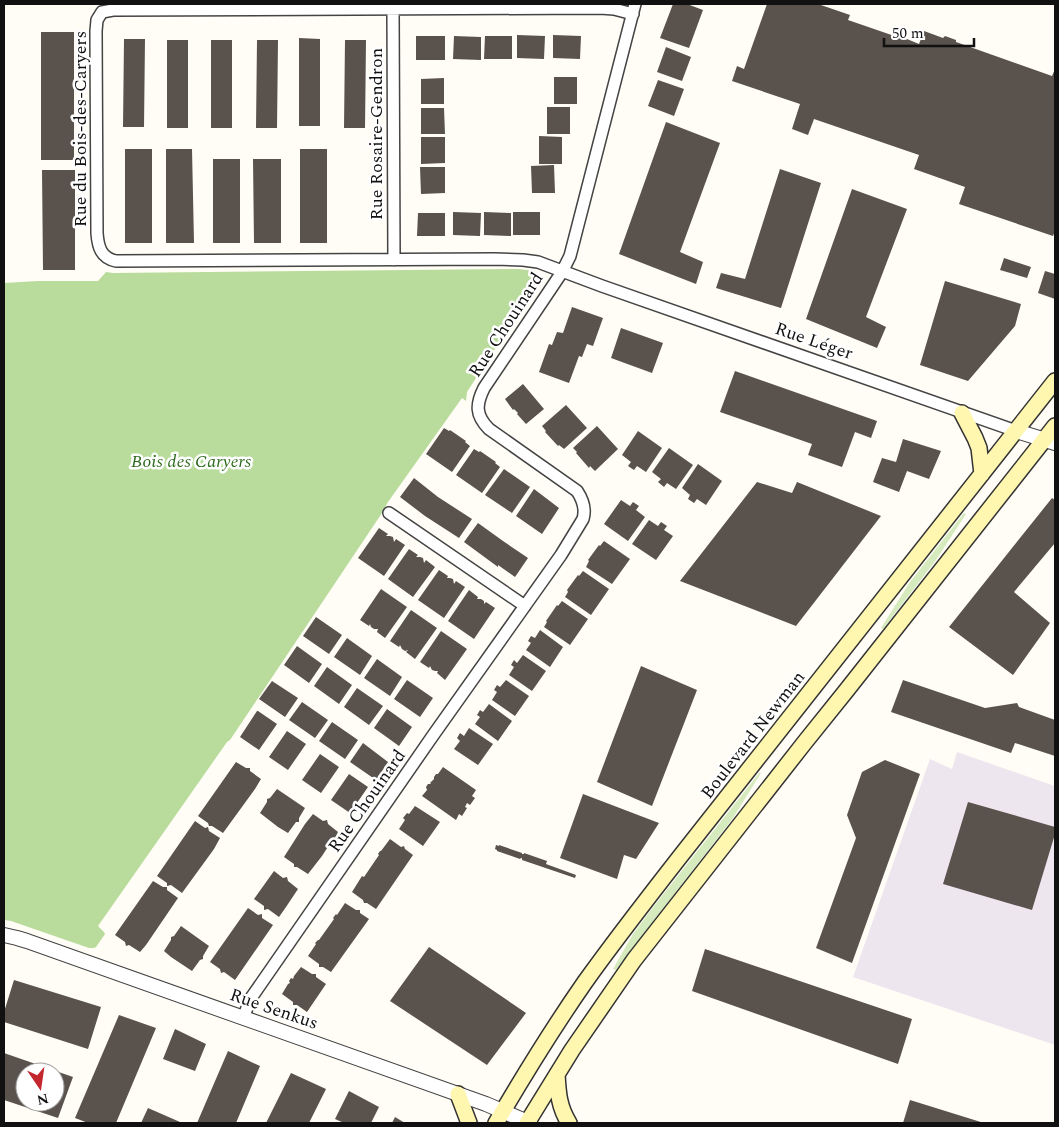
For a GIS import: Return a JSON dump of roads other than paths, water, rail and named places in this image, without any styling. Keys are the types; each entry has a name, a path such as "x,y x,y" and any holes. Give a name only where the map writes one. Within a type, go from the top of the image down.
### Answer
{"main road":[{"name":"Boulevard Newman","path":"500,1117 526,1072 577,994 626,927 1055,381"},
{"path":"962,413 979,448 982,474"},
{"path":"528,1123 589,1024 634,960 799,749 1050,441 1055,426"},
{"path":"557,1074 561,1108 569,1123"},
{"path":"458,1094 468,1123"}],"street":[{"name":"Rue Rosaire-Gendron","path":"393,9 394,260"},
{"name":"Rue du Bois-des-Caryers","path":"562,272 538,262 495,259 116,261 107,258 100,249 97,233 97,20 100,14 108,10 634,9"},
{"name":"Rue Chouinard","path":"243,1018 249,1002 256,991 582,522 584,506 580,496 573,488 488,429 479,414 478,404 484,388 562,272 571,252 634,9"},
{"name":"Rue Léger","path":"562,272 962,413 1050,441"},
{"path":"389,513 525,606"},
{"name":"Rue Senkus","path":"4,936 17,938 458,1094 500,1117 528,1123"}],"park label":[{"name":"Bois des Caryers","path":"191,461"}]}
